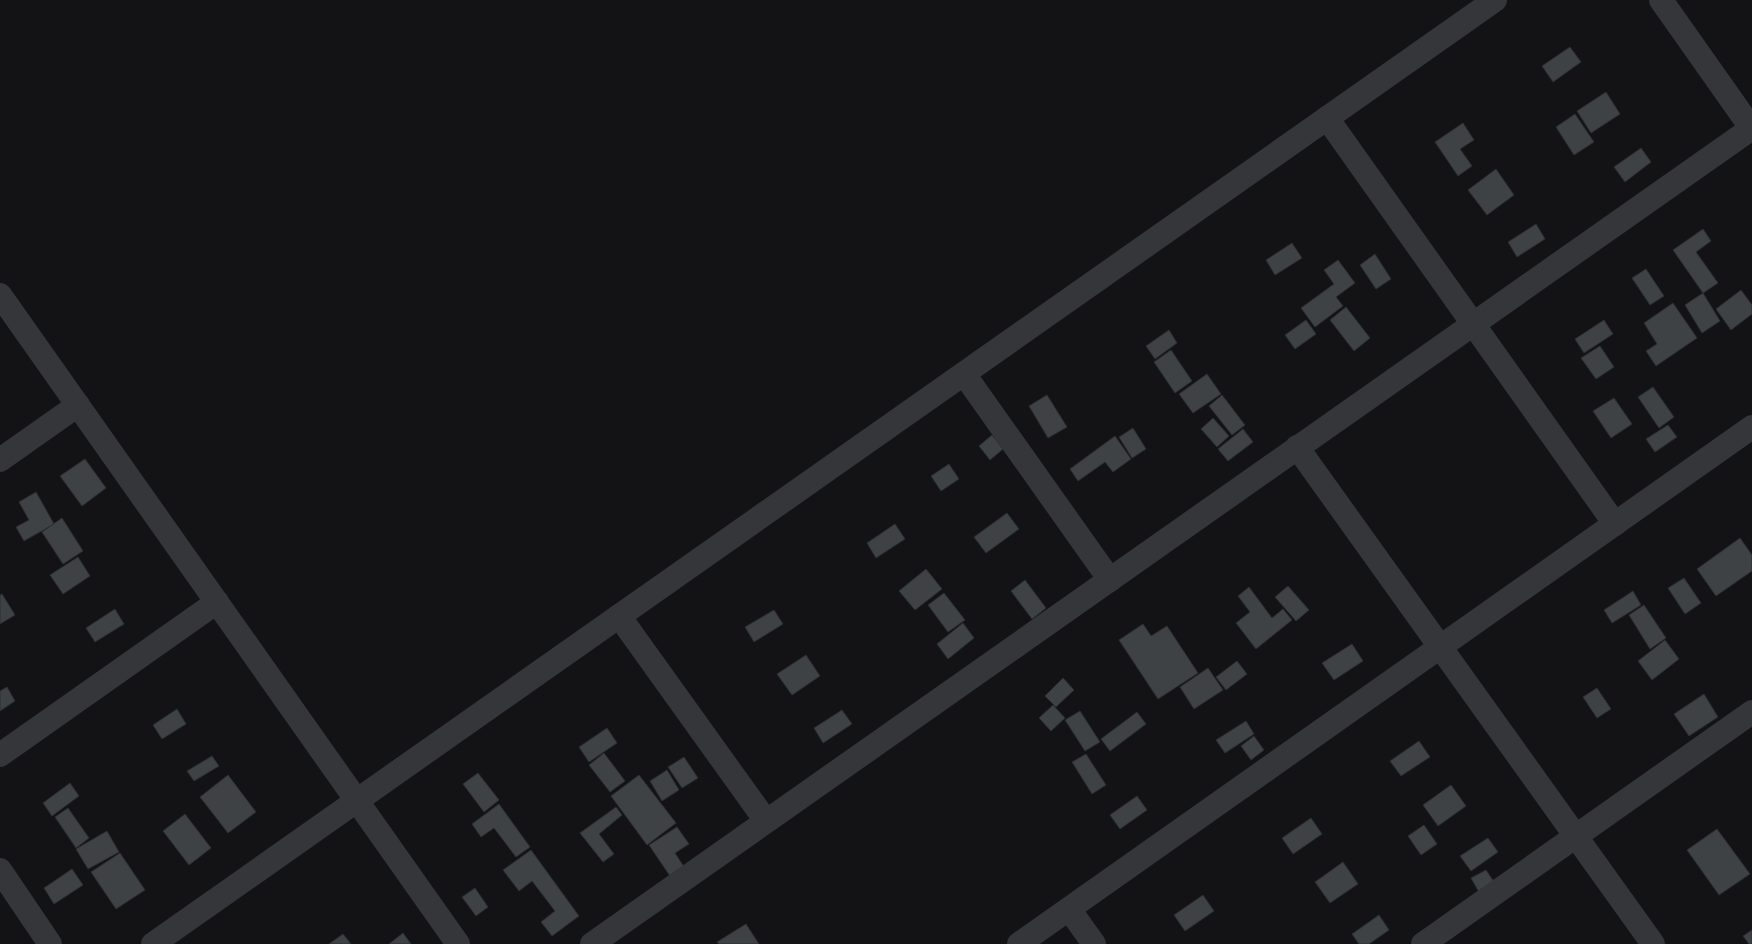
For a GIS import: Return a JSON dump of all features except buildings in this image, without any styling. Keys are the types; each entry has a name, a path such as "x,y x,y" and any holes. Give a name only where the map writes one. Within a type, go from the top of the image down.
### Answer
{"street":[{"path":"153,944 1495,0"},
{"path":"592,944 1752,128 1661,0"},
{"path":"1327,118 1615,524"},
{"path":"0,295 458,944"},
{"path":"964,374 1110,580"},
{"path":"0,460 78,405"},
{"path":"1019,944 1752,427"},
{"path":"1297,447 1653,944"},
{"path":"0,755 216,602"},
{"path":"619,616 766,821"},
{"path":"1422,944 1752,712"},
{"path":"0,870 50,944"},
{"path":"1069,909 1094,944"}]}
